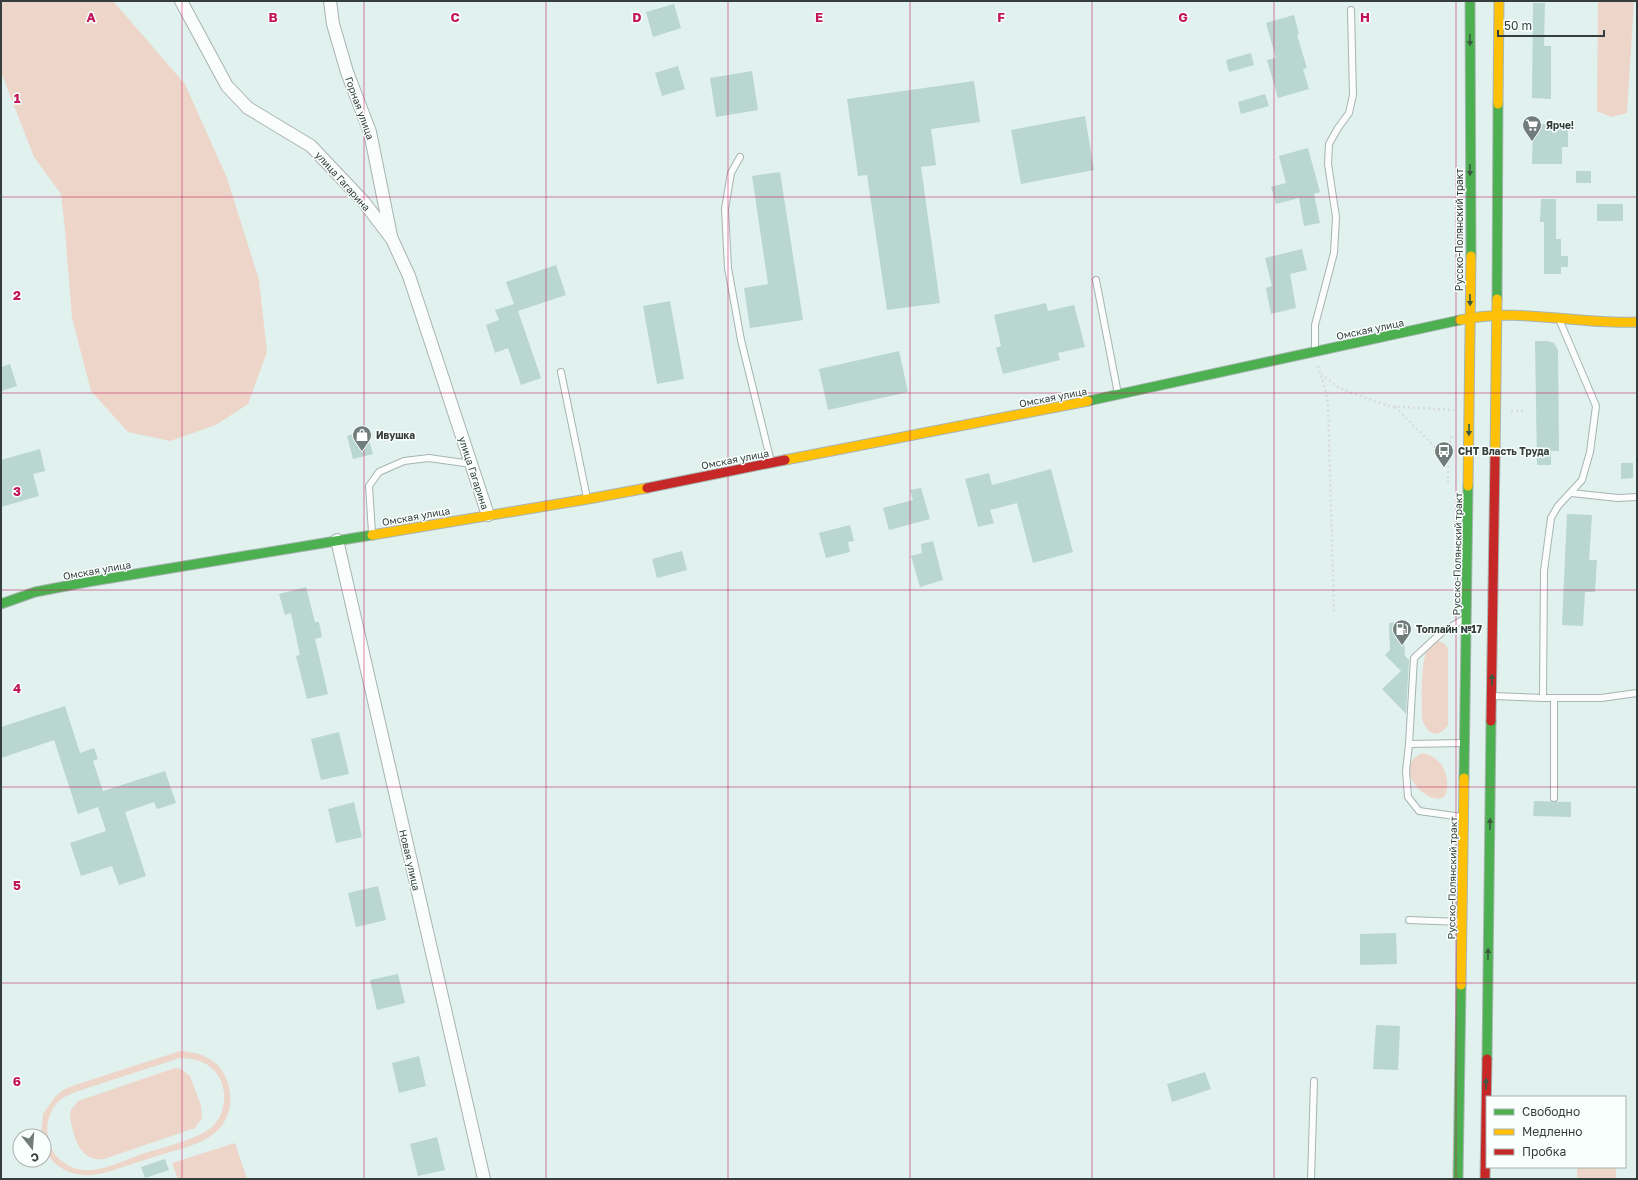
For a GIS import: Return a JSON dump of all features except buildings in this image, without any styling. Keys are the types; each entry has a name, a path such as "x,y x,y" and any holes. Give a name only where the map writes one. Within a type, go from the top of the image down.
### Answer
{"main road":[{"name":"Русско-Полянский тракт","path":"1458,1179 1471,318 1470,1"},
{"path":"1486,1096 1497,316 1499,1"},
{"name":"Омская улица","path":"1,604 35,592 372,534 588,499 771,464 1119,395 1471,318 1528,315 1617,324 1637,322"},
{"path":"1485,1179 1486,1110"}],"street":[{"name":"улица Гагарина","path":"181,1 227,86 248,108 311,146 363,201 392,239 409,276 488,515"},
{"name":"Горная улица","path":"330,1 333,24 346,72 370,132 392,239"},
{"name":"Новая улица","path":"337,540 484,1179"}],"lane":[{"path":"1315,352 1315,325 1332,260 1336,217 1328,164 1329,144 1349,113 1354,95 1351,10"},
{"path":"740,157 731,173 725,209 728,268 741,340 771,464"},
{"path":"1096,280 1119,395"},
{"path":"1544,698 1544,571 1551,518 1558,506 1582,480 1590,452 1596,406 1558,318"},
{"path":"561,372 588,499"},
{"path":"372,534 369,486 379,472 404,461 429,458 471,464"},
{"path":"1571,493 1618,498 1637,498"},
{"path":"1464,817 1419,811 1408,797 1406,771 1414,658 1442,632 1467,617"},
{"path":"1492,696 1554,699 1601,698 1637,693"},
{"path":"1554,699 1554,798"},
{"path":"1409,744 1465,743"},
{"path":"1409,920 1462,922"},
{"path":"1311,1179 1314,1081"}],"path":[{"path":"1315,352 1328,404 1334,612"},
{"path":"1320,374 1339,388 1362,398 1388,406 1457,411"},
{"path":"1394,407 1449,460"},
{"path":"1504,411 1526,411"},
{"path":"1448,483 1449,446"}],"shaded area":[{"path":"1,1 113,1 185,84 227,178 259,280 267,352 248,404 216,425 170,441 128,432 91,391 72,318 61,194 34,157 1,72"},
{"path":"1598,1 1634,1 1627,113 1611,117 1597,111"},
{"path":"1439,641 1445,644 1448,649 1448,725 1444,730 1436,734 1427,728 1422,719 1422,684 1423,665 1427,650 1432,644"},
{"path":"1422,753 1438,761 1445,771 1447,790 1443,797 1436,799 1427,795 1419,789 1412,780 1409,770 1412,761"},
{"path":"180,1051 206,1057 212,1060 222,1070 230,1090 230,1106 225,1120 210,1137 188,1147 112,1171 95,1175 80,1175 65,1170 57,1165 52,1160 52,1149 59,1158 69,1166 79,1169 92,1170 110,1166 198,1136 212,1127 220,1116 224,1104 224,1090 219,1077 212,1068 197,1060 180,1058 75,1092 62,1098 53,1108 49,1117 48,1128 42,1128 43,1114 55,1097 63,1090"},
{"path":"175,1068 181,1069 190,1076 201,1106 202,1118 195,1128 104,1159 89,1157 83,1152 73,1132 70,1116 71,1110 78,1101"},
{"path":"235,1143 247,1179 178,1179 172,1163"},
{"path":"1577,1168 1616,1168 1616,1179 1577,1179"}],"traffic: fast":[{"path":"1470,1 1471,256"},
{"path":"1497,299 1498,104"},
{"path":"1088,401 1460,320"},
{"path":"1464,778 1468,486"},
{"path":"1,604 35,592 87,582 372,535"},
{"path":"1487,1059 1491,721"},
{"path":"1458,1179 1461,985"}],"traffic: slow":[{"path":"1498,104 1499,1"},
{"path":"1468,486 1471,256"},
{"path":"1495,457 1497,299"},
{"path":"1460,320 1482,316 1504,315 1593,321 1637,322"},
{"path":"785,460 1088,401"},
{"path":"372,535 647,488"},
{"path":"1461,985 1464,778"}],"traffic: jam":[{"path":"1491,721 1495,457"},
{"path":"647,488 785,460"},
{"path":"1486,1096 1487,1059"},
{"path":"1485,1179 1486,1119"}],"place":[{"name":"Ярче!","path":"1532,142"},
{"name":"Ивушка","path":"362,452"},
{"name":"СНТ Власть Труда","path":"1444,468"},
{"name":"Топлайн №17","path":"1402,646"}]}
